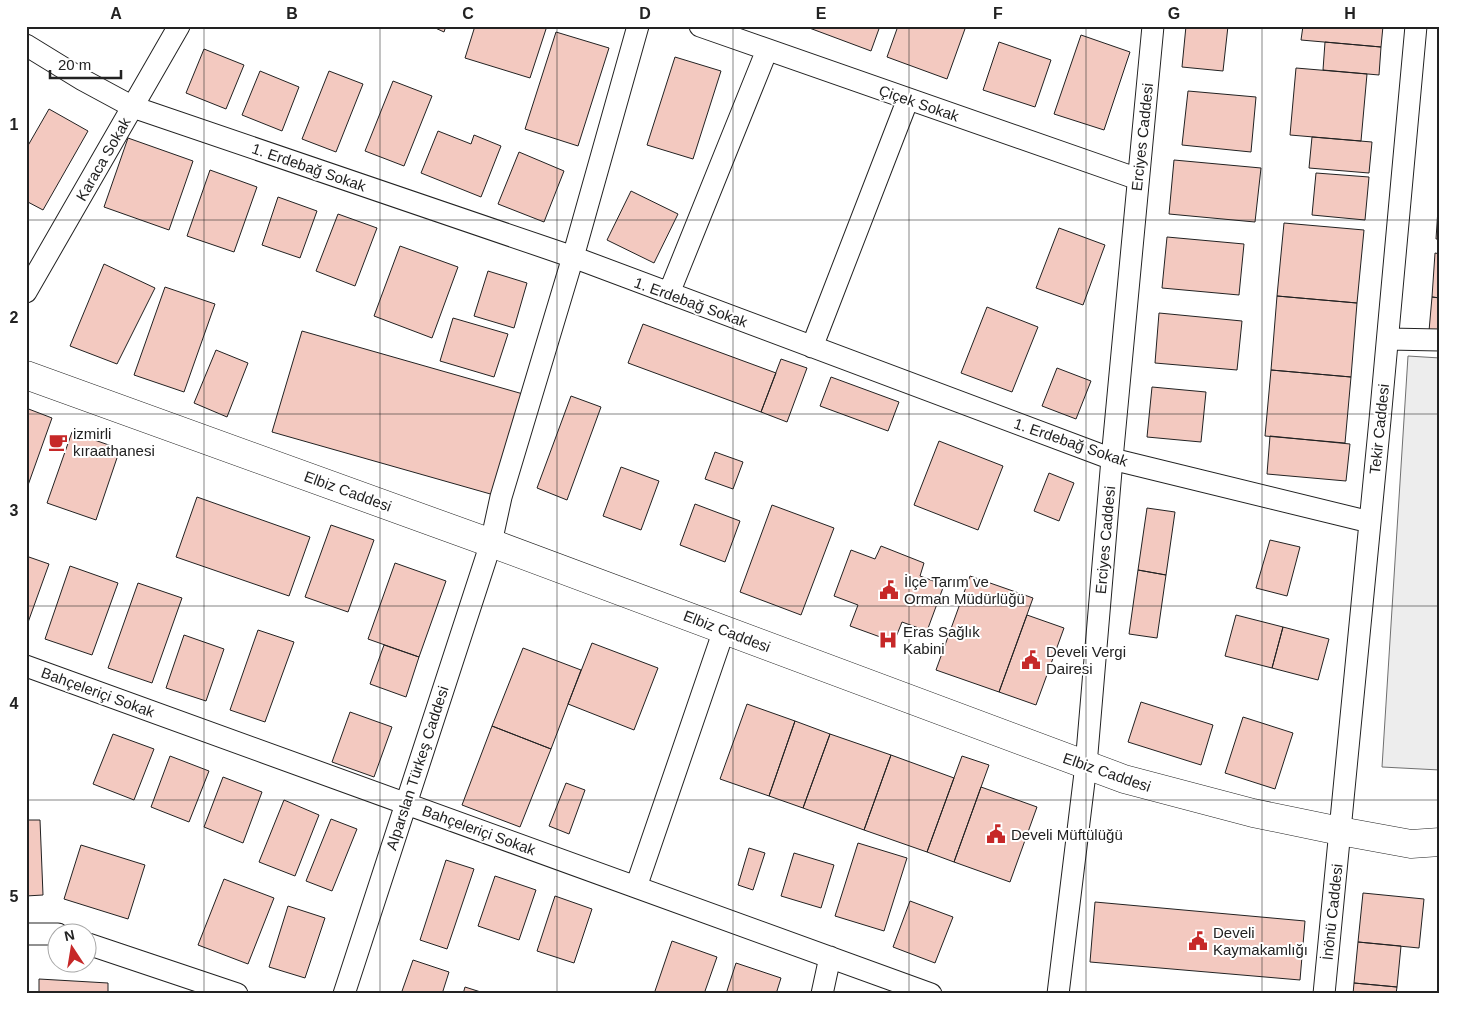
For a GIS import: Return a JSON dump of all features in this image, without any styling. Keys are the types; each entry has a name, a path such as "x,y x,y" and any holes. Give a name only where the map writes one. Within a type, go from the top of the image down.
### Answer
{"street":[{"name":"Karaca Sokak","path":"26,292 179,26"},
{"name":"Alparslan Türkeş Caddesi","path":"344,994 491,542 501,497 573,257 638,26"},
{"name":"Çiçek Sokak","path":"700,26 1138,179"},
{"name":"Erciyes Caddesi","path":"1058,994 1086,765 1112,459 1153,26"},
{"name":"Tekir Caddesi","path":"1340,831 1388,339 1416,26"},
{"name":"1. Erdebağ Sokak","path":"26,45 83,80 133,107 573,257 1112,459 1370,522"},
{"path":"669,293 767,50"},
{"path":"812,347 908,99"},
{"path":"1388,339 1440,340"},
{"name":"Elbiz Caddesi","path":"26,375 491,542 1124,780 1253,813 1340,831 1411,844 1440,842"},
{"path":"636,887 724,630"},
{"name":"Bahçeleriçi Sokak","path":"26,666 931,994"},
{"name":"İnönü Caddesi","path":"1324,994 1340,831"},
{"path":"26,934 48,934"},
{"path":"98,947 237,994"},
{"path":"822,994 830,957"}],"shaded area":[{"path":"1408,356 1440,358 1440,770 1382,767"}],"building":[{"path":"431,26 446,26 444,32"},
{"path":"475,26 547,26 530,78 465,58"},
{"path":"804,26 880,26 871,51"},
{"path":"898,26 966,26 947,79 887,57"},
{"path":"1186,26 1228,26 1223,71 1182,67"},
{"path":"1303,26 1383,26 1381,47 1301,40"},
{"path":"556,32 609,48 578,146 525,129"},
{"path":"1081,35 1130,52 1104,130 1054,114"},
{"path":"999,42 1051,60 1035,107 983,90"},
{"path":"1325,42 1381,47 1379,75 1323,70"},
{"path":"204,49 244,65 226,109 186,93"},
{"path":"675,57 721,71 693,159 647,145"},
{"path":"1296,68 1367,74 1361,141 1290,135"},
{"path":"260,71 299,87 282,131 242,115"},
{"path":"329,71 363,84 336,152 302,139"},
{"path":"393,81 432,96 404,166 365,151"},
{"path":"1188,91 1256,97 1251,152 1182,145"},
{"path":"49,109 88,131 43,210 26,201 26,149"},
{"path":"438,131 471,144 474,135 501,146 481,197 421,173"},
{"path":"1312,137 1372,142 1369,173 1309,168"},
{"path":"128,138 193,161 169,230 104,207"},
{"path":"519,152 564,171 544,222 498,204"},
{"path":"1174,160 1261,168 1255,222 1169,214"},
{"path":"210,170 257,187 234,252 187,236"},
{"path":"1316,173 1369,177 1365,220 1312,215"},
{"path":"631,191 678,214 654,263 607,240"},
{"path":"1439,194 1440,239 1436,239"},
{"path":"278,197 317,211 300,258 262,245"},
{"path":"338,214 377,228 355,286 316,271"},
{"path":"1284,223 1364,230 1357,303 1277,296"},
{"path":"1059,228 1105,245 1083,305 1036,288"},
{"path":"1167,237 1244,244 1239,295 1162,288"},
{"path":"400,246 458,267 432,338 374,316"},
{"path":"1435,253 1440,254 1440,298 1432,297"},
{"path":"104,264 155,288 117,364 70,346"},
{"path":"488,271 527,283 514,328 474,316"},
{"path":"165,287 215,304 184,392 134,375"},
{"path":"1277,296 1357,303 1351,377 1271,370"},
{"path":"1432,297 1440,298 1440,332 1429,331"},
{"path":"987,307 1038,327 1012,392 961,373"},
{"path":"1159,313 1242,321 1237,370 1155,363"},
{"path":"453,318 508,334 494,377 440,361"},
{"path":"643,324 776,373 761,412 628,363"},
{"path":"302,331 530,396 501,497 272,432"},
{"path":"216,350 248,363 227,417 194,403"},
{"path":"781,359 807,368 787,422 761,412"},
{"path":"1057,368 1091,381 1076,419 1042,406"},
{"path":"1271,370 1351,377 1345,443 1265,436"},
{"path":"831,377 899,402 888,431 820,406"},
{"path":"1152,387 1206,392 1201,442 1147,437"},
{"path":"571,396 601,407 567,500 537,488"},
{"path":"26,408 52,418 27,488 26,488"},
{"path":"72,432 120,449 96,520 47,503"},
{"path":"1270,436 1350,444 1346,481 1267,474"},
{"path":"939,441 1003,466 978,530 914,505"},
{"path":"715,452 743,462 733,489 705,479"},
{"path":"621,467 659,481 641,530 603,516"},
{"path":"1049,473 1074,483 1059,521 1034,511"},
{"path":"197,497 310,537 289,596 176,557"},
{"path":"695,504 740,521 725,562 680,545"},
{"path":"772,505 834,528 801,615 740,592"},
{"path":"1147,508 1175,512 1166,575 1138,570"},
{"path":"331,525 374,540 348,612 305,597"},
{"path":"1270,540 1300,547 1287,596 1256,588"},
{"name":"İlçe Tarım ve Orman Müdürlüğü","path":"881,546 924,563 920,576 944,585 927,631 902,622 894,642 850,626 858,605 834,596 851,550 875,559"},
{"path":"26,556 49,564 26,628"},
{"path":"395,563 446,581 419,657 368,639"},
{"path":"70,566 118,583 92,655 45,639"},
{"path":"1138,570 1166,575 1157,638 1129,634"},
{"path":"970,576 1033,598 999,692 936,670"},
{"path":"138,583 182,598 152,683 108,668"},
{"name":"Develi Vergi Dairesi","path":"1027,615 1064,628 1036,705 999,692"},
{"path":"1236,615 1283,627 1272,668 1225,656"},
{"path":"1283,627 1329,639 1318,680 1272,668"},
{"path":"258,630 294,642 265,722 230,710"},
{"path":"184,635 224,649 206,701 166,688"},
{"path":"592,643 658,668 634,730 568,704"},
{"path":"384,645 419,657 406,697 370,684"},
{"path":"523,648 581,670 551,749 492,726"},
{"path":"1141,702 1213,725 1201,765 1128,742"},
{"path":"747,704 795,721 769,796 720,779"},
{"path":"350,712 392,727 374,777 332,762"},
{"path":"1243,717 1293,733 1275,789 1225,773"},
{"path":"795,721 830,734 803,808 769,796"},
{"path":"492,726 551,749 520,827 462,805"},
{"path":"113,734 154,749 134,800 93,784"},
{"path":"830,734 891,755 864,830 803,808"},
{"path":"891,755 954,778 927,852 864,830"},
{"path":"170,756 209,771 189,822 151,807"},
{"path":"962,756 989,765 954,862 927,852"},
{"path":"223,777 262,792 243,843 204,827"},
{"path":"566,783 585,790 569,834 549,826"},
{"name":"Develi Müftülüğü","path":"981,787 1037,807 1010,882 954,862"},
{"path":"284,800 319,815 295,876 259,862"},
{"path":"331,819 357,829 332,891 306,881"},
{"path":"26,820 40,820 43,895 26,896"},
{"path":"858,843 907,858 884,931 835,916"},
{"path":"81,845 145,865 128,919 64,899"},
{"path":"749,848 765,853 753,890 738,885"},
{"path":"794,853 834,865 821,908 781,896"},
{"path":"446,860 474,869 447,949 420,940"},
{"path":"495,876 536,890 519,940 478,926"},
{"path":"224,879 274,898 248,964 198,945"},
{"path":"1363,893 1424,899 1419,948 1358,942"},
{"path":"555,896 592,909 574,963 537,951"},
{"path":"910,901 953,917 935,963 893,947"},
{"name":"Develi Kaymakamlığı","path":"1095,902 1305,921 1300,980 1090,962"},
{"path":"288,906 325,918 305,978 269,967"},
{"path":"672,941 717,957 704,994 654,994"},
{"path":"1358,942 1401,946 1397,987 1354,983"},
{"path":"413,960 449,972 442,994 401,994"},
{"path":"736,963 781,978 776,994 726,994"},
{"path":"39,979 108,983 108,994 39,994"},
{"path":"1354,983 1397,987 1396,994 1353,994"},
{"path":"465,987 487,994 463,994"}],"place":[{"name":"izmirli kıraathanesi","path":"58,442"},
{"name":"İlçe Tarım ve Orman Müdürlüğü","path":"889,590"},
{"name":"Eras Sağlık Kabini","path":"888,640"},
{"name":"Develi Vergi Dairesi","path":"1031,660"},
{"name":"Develi Müftülüğü","path":"996,834"},
{"name":"Develi Kaymakamlığı","path":"1198,941"}]}
